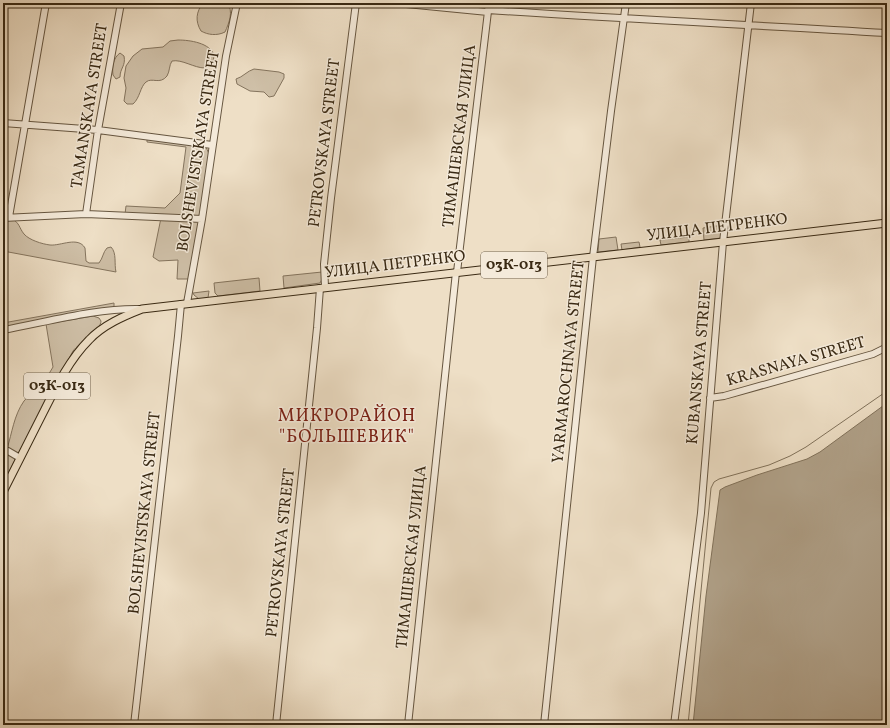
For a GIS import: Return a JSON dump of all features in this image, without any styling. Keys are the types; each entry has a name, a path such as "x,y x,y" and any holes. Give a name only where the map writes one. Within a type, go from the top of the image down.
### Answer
{"main road":[{"name":"УЛИЦА ПЕТРЕНКО","path":"142,309 887,223"},
{"name":"03К-013","path":"3,492 49,401 70,364 90,339 101,330 142,309"}],"street":[{"path":"46,3 26,125 6,217 86,214 202,219"},
{"name":"TAMANSKAYA STREET","path":"86,214 98,130 121,3"},
{"name":"BOLSHEVISTSKAYA STREET","path":"134,725 178,336 202,219 226,56 236,3"},
{"name":"PETROVSKAYA STREET","path":"276,725 331,198 356,3"},
{"path":"396,3 488,11 887,33"},
{"name":"ТИМАШЕВСКАЯ УЛИЦА","path":"408,725 456,272 489,3"},
{"name":"YARMAROCHNAYA STREET","path":"544,725 593,257 626,3"},
{"name":"KUBANSKAYA STREET","path":"674,725 701,513 723,242 751,3"},
{"path":"3,123 98,130 212,145"},
{"name":"УЛИЦА ПЕТРЕНКО","path":"3,330 103,312 125,309 142,309"},
{"path":"103,312 108,314 114,322"},
{"name":"KRASNAYA STREET","path":"710,398 724,396 873,354 887,348"},
{"path":"3,450 20,458"}],"shaded area":[{"path":"203,3 227,3 230,13 225,32 213,34 201,31 197,17"},
{"path":"424,3 487,3 486,9"},
{"path":"178,40 204,45 212,51 214,55 213,63 205,68 180,61 172,61 168,74 164,79 146,82 135,102 133,104 127,104 124,101 126,88 124,78 126,66 133,56 142,49 163,47 170,41"},
{"path":"120,53 124,56 124,62 120,77 116,79 113,75 113,66 114,60"},
{"path":"254,69 284,74 284,78 274,96 269,97 264,92 250,91 237,84 236,79"},
{"path":"147,137 206,147 209,154 201,217 125,214 126,206 165,208 180,193 186,147 147,142"},
{"path":"161,218 200,220 189,279 177,279 178,260 159,261 153,257"},
{"path":"12,219 18,224 26,236 43,244 54,245 74,242 82,244 85,248 86,261 89,263 99,263 107,248 111,247 115,255 116,272 3,251 3,220"},
{"path":"723,225 721,238 704,240 703,228"},
{"path":"616,237 618,250 598,252 599,239"},
{"path":"689,237 689,242 661,245 660,240"},
{"path":"639,242 640,247 622,250 621,244"},
{"path":"322,272 322,279 320,283 284,288 283,276"},
{"path":"259,278 260,291 218,296 215,293 214,283"},
{"path":"209,291 208,298 199,299 193,293"},
{"path":"114,303 114,308 3,328 3,323"},
{"path":"93,316 99,318 101,321 100,325 73,351 19,454 7,449 21,406 25,400 36,391 53,367 46,324"},
{"path":"887,403 887,725 693,725 706,596 720,490 757,475 807,459 820,452"},
{"path":"3,452 16,458 3,484"}],"waterway":[{"path":"688,725 711,488 714,482 719,479 769,465 790,456 806,447 887,391"}],"district":[{"name":"МИКРОРАЙОН \"БОЛЬШЕВИК\"","path":"347,426"}]}
